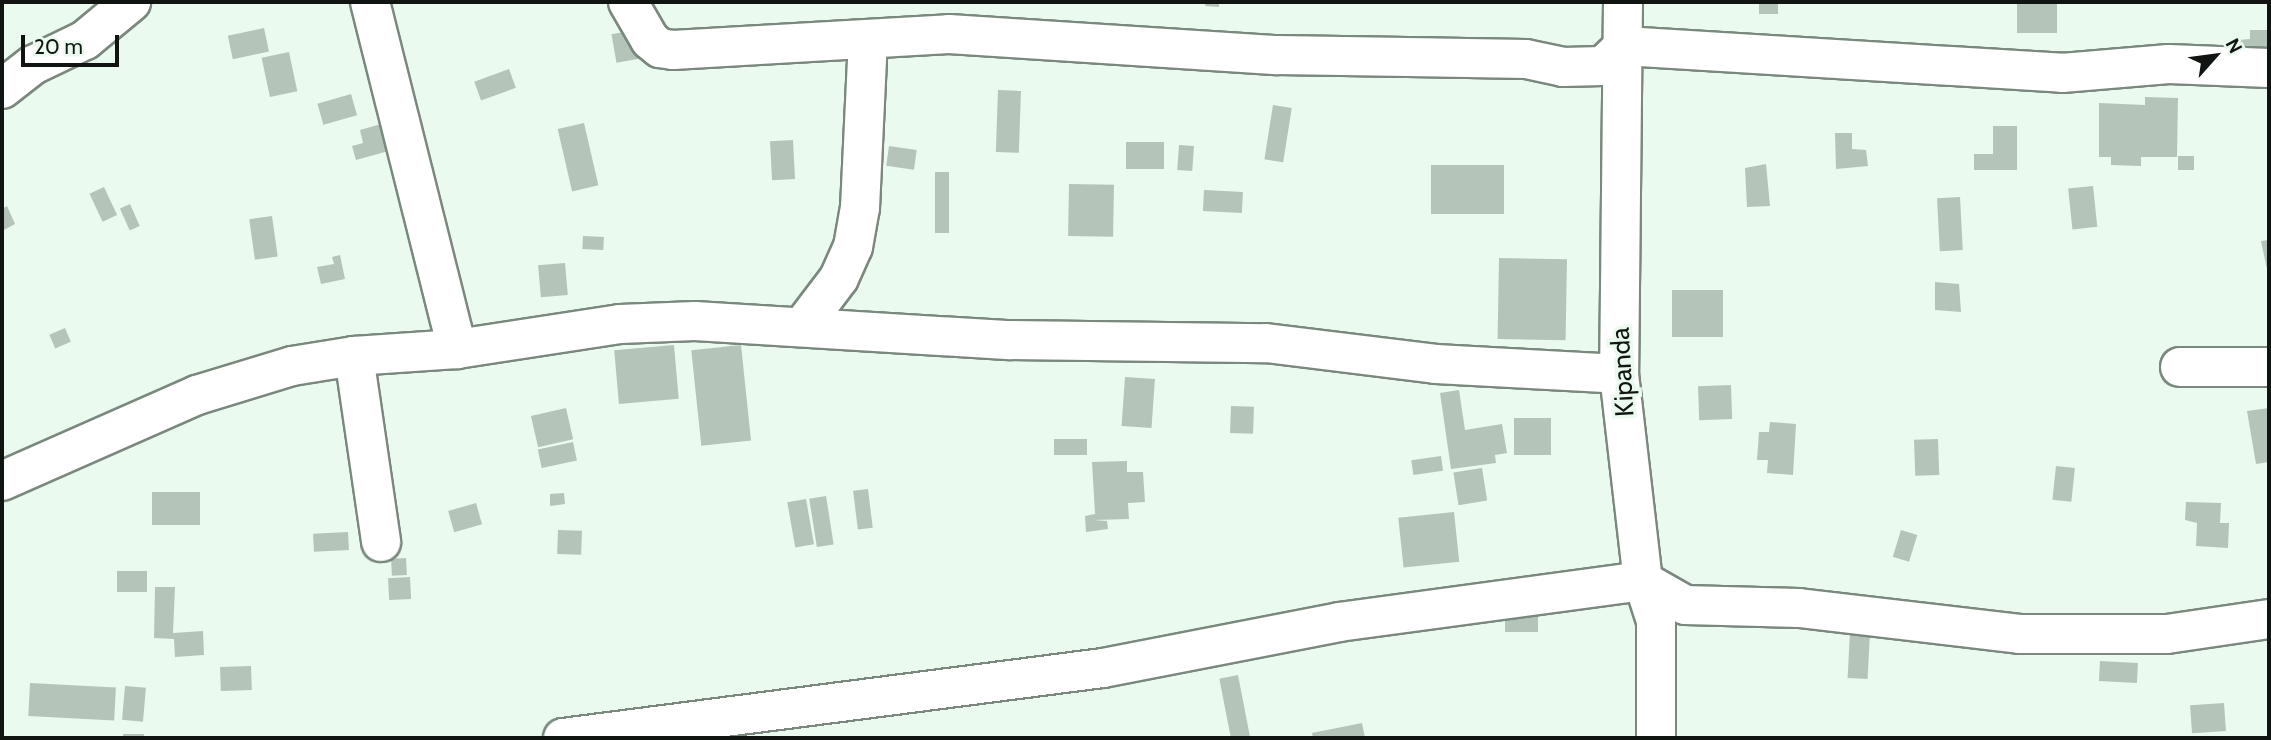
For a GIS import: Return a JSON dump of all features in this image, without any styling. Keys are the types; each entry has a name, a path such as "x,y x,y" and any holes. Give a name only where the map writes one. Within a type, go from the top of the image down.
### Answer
{"street":[{"path":"2,89 33,65 85,40 131,2"},
{"path":"370,2 457,349"},
{"path":"628,2 660,48 949,34 1278,55 1527,59 1586,67 1603,66 1624,47 2062,73 2169,64 2269,68"},
{"name":"Kipanda","path":"1623,2 1619,374 1643,581 1656,621 1656,738"},
{"path":"802,327 839,278 853,247 860,208 868,40"},
{"path":"2,481 197,396 292,366 355,356 457,349 620,324 695,321 1010,340 1266,343 1436,364 1619,374"},
{"path":"355,356 381,542"},
{"path":"2180,367 2269,367"},
{"path":"563,738 713,728 1103,668 1339,622 1643,581 1685,605 1799,608 2018,634 2167,634 2269,619"}],"building":[{"path":"1206,2 1219,2 1219,7 1205,6"},
{"path":"1759,2 1778,2 1778,14 1759,14"},
{"path":"2017,2 2057,2 2057,33 2017,33"},
{"path":"264,28 269,51 233,59 228,36"},
{"path":"641,29 646,58 616,63 611,34"},
{"path":"2250,30 2269,30 2269,65 2240,66 2238,40 2250,39"},
{"path":"289,52 297,91 270,97 262,58"},
{"path":"509,69 516,88 481,100 474,82"},
{"path":"998,90 1021,91 1019,153 996,152"},
{"path":"351,94 357,115 323,125 317,104"},
{"path":"2145,97 2178,98 2177,157 2141,157 2141,166 2111,165 2111,157 2099,157 2099,103 2145,105"},
{"path":"1273,105 1292,108 1283,162 1264,159"},
{"path":"395,120 403,147 356,160 352,146 363,143 360,130"},
{"path":"584,123 598,185 572,191 558,129"},
{"path":"1993,126 2017,126 2017,170 1974,170 1974,154 1993,154"},
{"path":"1835,133 1852,133 1852,149 1866,150 1868,166 1836,169"},
{"path":"793,140 795,179 772,180 770,141"},
{"path":"1126,142 1164,142 1164,169 1126,169"},
{"path":"1179,145 1194,146 1192,171 1177,170"},
{"path":"889,146 917,150 914,170 886,166"},
{"path":"2178,156 2194,156 2194,170 2178,170"},
{"path":"1766,164 1770,206 1747,207 1745,168"},
{"path":"1431,165 1504,165 1504,214 1431,214"},
{"path":"935,172 949,172 949,233 935,233"},
{"path":"1069,184 1114,185 1113,237 1068,236"},
{"path":"2093,186 2097,227 2072,229 2068,189"},
{"path":"104,187 117,215 103,222 89,194"},
{"path":"1204,190 1243,192 1242,213 1203,211"},
{"path":"1960,197 1963,250 1940,251 1937,198"},
{"path":"130,204 140,226 130,230 120,208"},
{"path":"7,206 15,224 2,231 2,209"},
{"path":"272,216 278,257 255,260 249,219"},
{"path":"583,236 604,237 603,250 582,249"},
{"path":"2269,240 2269,274 2268,274 2261,241"},
{"path":"340,255 345,279 321,284 317,267 334,264 332,257"},
{"path":"1499,258 1567,259 1566,340 1498,339"},
{"path":"565,263 568,295 541,297 538,265"},
{"path":"1935,282 1959,284 1961,312 1935,310"},
{"path":"1672,290 1723,290 1723,337 1672,337"},
{"path":"65,328 71,342 55,348 49,335"},
{"path":"674,345 679,399 619,404 614,350"},
{"path":"741,345 751,440 701,446 691,350"},
{"path":"1125,377 1155,379 1152,428 1122,426"},
{"path":"1731,385 1732,419 1699,420 1698,386"},
{"path":"1459,390 1465,430 1502,424 1507,453 1495,455 1496,463 1451,469 1440,393"},
{"path":"1231,406 1254,407 1253,434 1230,433"},
{"path":"566,408 573,439 538,447 531,416"},
{"path":"2269,408 2269,462 2256,464 2247,411"},
{"path":"1514,418 1551,418 1551,455 1514,455"},
{"path":"1770,422 1796,424 1793,475 1767,473 1768,460 1757,460 1759,432 1769,432"},
{"path":"1054,439 1087,439 1087,455 1054,455"},
{"path":"1938,439 1939,475 1915,476 1914,440"},
{"path":"573,442 577,461 542,468 538,449"},
{"path":"1441,456 1443,471 1413,475 1411,460"},
{"path":"1127,461 1127,472 1143,472 1145,502 1128,503 1129,519 1094,520 1107,521 1108,529 1086,532 1085,516 1095,514 1092,462"},
{"path":"2056,466 2075,468 2071,502 2052,500"},
{"path":"1482,468 1487,501 1459,505 1453,473"},
{"path":"868,489 873,528 858,530 853,491"},
{"path":"152,492 200,492 200,525 152,525"},
{"path":"564,493 565,504 550,506 550,494"},
{"path":"826,496 834,544 817,547 809,499"},
{"path":"806,499 814,544 795,548 787,502"},
{"path":"2186,502 2221,503 2220,523 2229,523 2228,548 2196,546 2197,523 2185,520"},
{"path":"476,503 482,524 454,532 448,511"},
{"path":"1454,512 1459,562 1404,568 1398,518"},
{"path":"558,530 582,531 581,555 557,554"},
{"path":"1901,530 1917,535 1909,562 1893,557"},
{"path":"348,532 349,550 314,552 313,534"},
{"path":"406,558 407,575 392,576 391,559"},
{"path":"117,571 147,571 147,592 117,592"},
{"path":"410,577 411,599 389,600 388,578"},
{"path":"155,587 175,587 173,633 203,631 204,655 175,657 174,639 154,638"},
{"path":"1505,614 1538,614 1538,632 1505,632"},
{"path":"1850,632 1870,633 1868,679 1848,678"},
{"path":"2100,661 2138,663 2137,683 2099,681"},
{"path":"251,666 252,690 221,691 220,667"},
{"path":"1238,675 1250,738 1231,738 1219,679"},
{"path":"30,683 116,688 114,720 28,716"},
{"path":"125,686 146,688 143,722 122,720"},
{"path":"2224,703 2226,731 2192,733 2190,705"},
{"path":"1362,723 1365,738 1313,738 1312,733"},
{"path":"123,734 144,734 144,738 123,738"}]}
